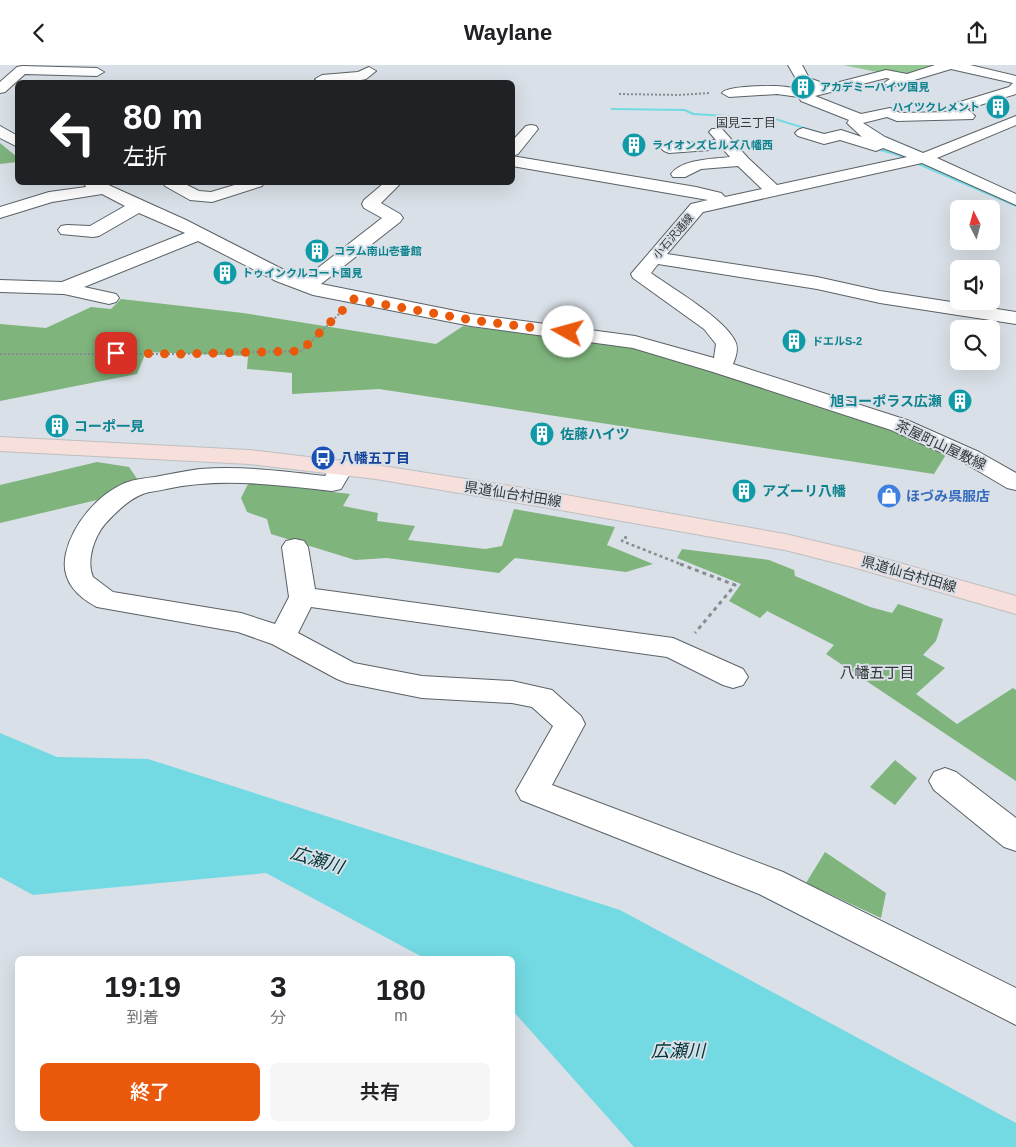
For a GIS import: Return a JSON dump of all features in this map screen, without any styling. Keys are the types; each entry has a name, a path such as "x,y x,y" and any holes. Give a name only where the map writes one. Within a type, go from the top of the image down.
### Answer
{"main road":[{"name":"県道仙台村田線","path":"0,444 249,457 342,467 559,501 785,542 861,561 1016,605"}],"street":[{"path":"795,65 804,81 827,89"},
{"path":"851,95 949,65"},
{"path":"953,65 1013,77 1016,90 955,108 968,116 1000,127"},
{"path":"3,95 22,70 97,72"},
{"path":"311,70 323,80"},
{"path":"331,80 361,76 369,71"},
{"path":"729,93 777,91 807,94 886,74 908,78"},
{"path":"807,94 806,98 860,119"},
{"path":"870,102 888,109 897,117 968,116"},
{"path":"890,111 860,119 854,123 862,131 898,156"},
{"path":"924,158 1016,120"},
{"path":"515,148 531,129"},
{"path":"0,131 15,141"},
{"path":"803,133 824,139 834,136 877,146 898,156"},
{"path":"669,148 722,138 742,161 775,192"},
{"name":"小石沢通線","path":"722,367 726,355 726,343 711,325 640,274 697,208 775,192 898,156 924,158"},
{"path":"924,158 1016,200"},
{"path":"679,174 698,165 742,161"},
{"path":"515,162 696,192 715,197 723,203"},
{"path":"68,230 93,232 145,194 165,185"},
{"path":"174,185 196,196 212,197 250,185"},
{"path":"308,285 394,218 370,204 385,185"},
{"path":"0,213 49,197 105,189"},
{"name":"茶屋町山屋敷線","path":"105,189 145,194 199,234 283,277 320,291 471,320 635,341 722,367 899,425 971,457 1016,483"},
{"path":"64,288 199,234"},
{"path":"654,258 817,283 880,297 1016,317"},
{"path":"0,286 64,288 109,298"},
{"path":"342,467 332,484 274,477 194,476 133,489 106,508 85,533 78,562 78,574 84,586 93,594 107,600 241,623 282,637 348,672 422,687 512,692 541,698 570,724 532,791 771,883 1016,1007"},
{"path":"282,637 303,597 295,547"},
{"path":"303,597 673,648 732,677"},
{"path":"945,781 1016,837"}],"path":[{"path":"619,94 729,93"},
{"path":"0,354 180,354 301,351 354,299"},
{"path":"634,538 624,537 622,541 735,585 686,644 673,648"}],"green space":[{"path":"843,65 939,65 913,75 877,72"},
{"path":"0,143 15,155 15,162 0,164"},
{"path":"121,299 243,313 436,344 463,326 633,347 861,419 947,453 934,474 379,389 292,394 292,373 247,369 248,356 146,352 137,374 0,401 0,324 46,328 91,307 111,309"},
{"path":"97,462 129,467 138,480 113,488 101,499 0,523 0,485"},
{"path":"249,482 350,494 343,506 378,513 377,521 415,526 408,540 485,549 502,546 514,509 615,527 607,545 653,564 626,572 515,558 499,573 387,558 355,560 271,534 267,519 247,512 241,498"},
{"path":"682,549 769,560 794,570 795,576 870,607 892,613 898,604 943,619 936,641 923,655 945,668 916,694 957,724 1013,688 1016,690 1016,781 826,654 834,645 767,611 760,618 729,601 741,584 677,558"},
{"path":"895,760 917,778 895,805 870,787"},
{"path":"825,852 886,893 881,918 806,883"}],"water":[{"name":"広瀬川","path":"0,733 57,757 148,759 620,910 1016,1123 1016,1147 634,1147 515,1013 515,956 420,956 266,873 33,895 0,877"}],"waterway":[{"path":"612,109 685,110 693,114 775,119 835,137"},
{"path":"870,147 897,154 1016,206"}],"place":[{"name":"アカデミーハイツ国見","path":"803,87"},
{"name":"ハイツクレメント","path":"998,107"},
{"name":"ライオンズヒルズ八幡西","path":"634,145"},
{"name":"コラム南山壱番館","path":"317,251"},
{"name":"トゥインクルコート国見","path":"225,273"},
{"name":"ドエルS-2","path":"794,341"},
{"name":"旭コーポラス広瀬","path":"960,401"},
{"name":"コーポ一見","path":"57,426"},
{"name":"佐藤ハイツ","path":"542,434"},
{"name":"八幡五丁目","path":"323,458"},
{"name":"アズーリ八幡","path":"744,491"},
{"name":"ほづみ呉服店","path":"889,496"}],"district":[{"name":"国見三丁目","path":"746,123"},
{"name":"八幡五丁目","path":"877,672"}],"route":[{"path":"116,353 180,354 301,351 354,299 471,320 568,332"}]}
